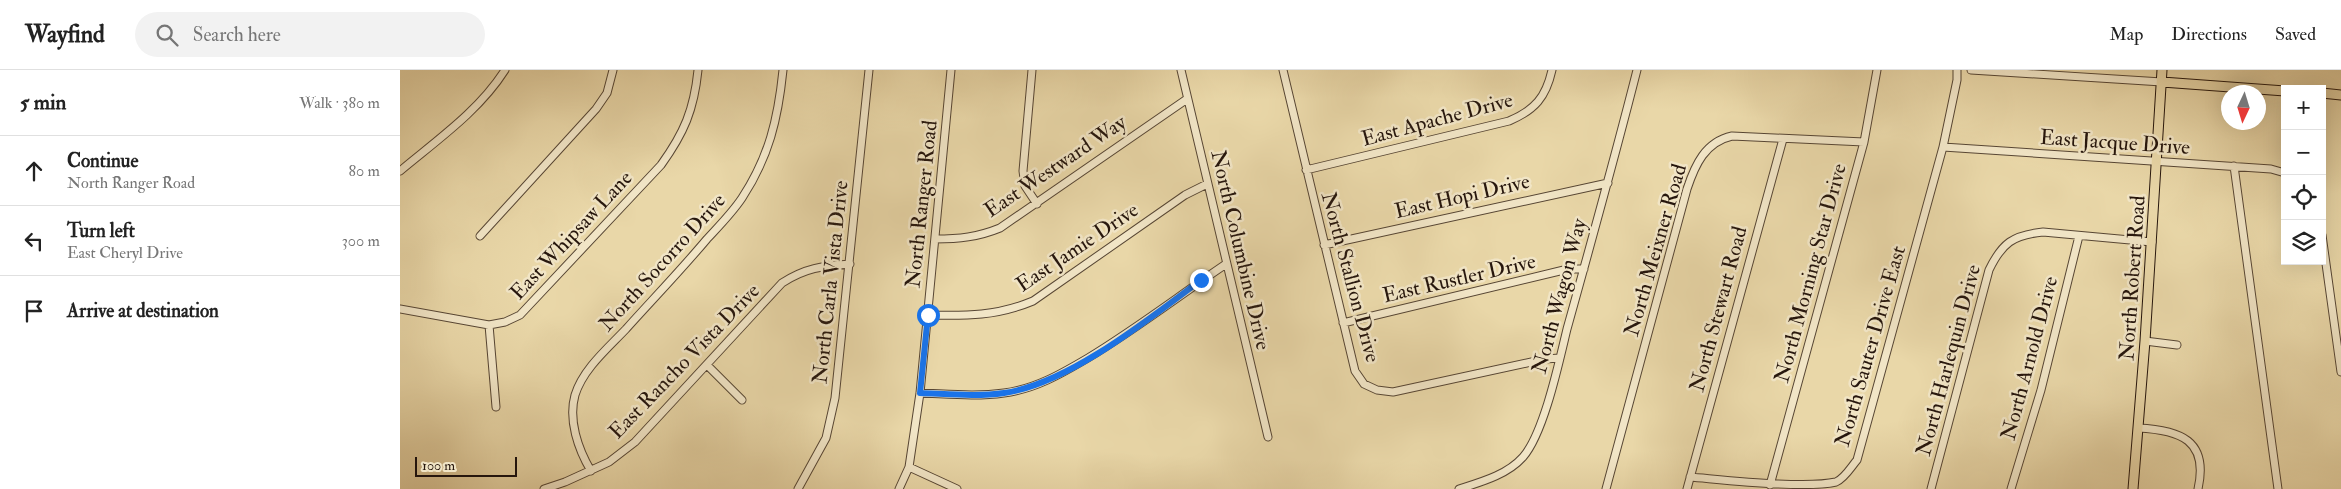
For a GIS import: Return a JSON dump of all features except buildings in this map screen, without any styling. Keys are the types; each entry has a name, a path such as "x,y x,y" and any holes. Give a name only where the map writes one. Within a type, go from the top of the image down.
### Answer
{"main road":[{"name":"North Robert Road","path":"2133,489 2152,242 2162,70"},
{"path":"2162,82 2281,91"},
{"path":"2326,93 2341,94"}],"street":[{"path":"400,172 472,110 493,89 505,70"},
{"path":"480,236 596,110 607,93 613,70"},
{"name":"East Whipsaw Lane","path":"400,309 489,325 505,322 520,315 661,165 677,142 690,116 698,70"},
{"name":"North Socorro Drive","path":"591,471 582,456 576,435 573,416 575,395 584,377 601,356 672,280 740,201 758,172 772,138 783,70"},
{"name":"North Carla Vista Drive","path":"798,489 817,456 830,424 835,398 869,70"},
{"name":"North Ranger Road","path":"899,489 909,467 920,393 951,70"},
{"path":"1032,70 1023,171 1025,186 1037,204"},
{"name":"North Columbine Drive","path":"1181,70 1268,437"},
{"name":"North Stallion Drive","path":"1282,70 1355,371 1364,384 1377,390 1393,392 1545,359 1560,358"},
{"name":"East Apache Drive","path":"1306,170 1509,121 1524,115 1542,99 1547,91 1552,70"},
{"name":"North Wagon Way","path":"1459,489 1497,476 1522,458 1532,443 1547,403 1560,358 1637,70"},
{"name":"North Morning Star Drive","path":"1770,484 1864,142 1877,70"},
{"name":"North Sauter Drive East","path":"1690,477 1806,486 1838,481 1857,460 1943,147 1957,80 1957,70"},
{"path":"1971,70 2162,82"},
{"name":"East Westward Way","path":"935,239 966,239 1000,228 1187,99"},
{"name":"North Meixner Road","path":"1606,489 1694,168 1709,147 1720,139 1732,136 1864,142"},
{"name":"North Stewart Road","path":"1687,489 1782,139"},
{"name":"East Jacque Drive","path":"1943,147 2157,163 2234,166 2272,169 2281,172"},
{"path":"2234,166 2278,489"},
{"name":"East Hopi Drive","path":"1324,245 1608,183"},
{"name":"East Jamie Drive","path":"928,315 984,315 1015,309 1034,301 1185,195 1207,184"},
{"name":"North Harlequin Drive","path":"1931,489 1989,270 1996,254 2010,241 2025,234 2043,232 2152,242"},
{"name":"North Arnold Drive","path":"2011,489 2041,390 2079,236"},
{"name":"East Rancho Vista Drive","path":"544,489 609,462 635,442 782,283 795,275 818,266 850,264"},
{"path":"920,393 980,396 1028,388 1054,378 1125,336 1226,264"},
{"path":"2326,264 2341,372"},
{"name":"East Rustler Drive","path":"1343,324 1568,269 1584,269"},
{"path":"489,325 496,407"},
{"path":"2145,341 2177,345"},
{"path":"707,365 742,400"},
{"path":"2138,428 2173,432 2188,439 2198,452 2198,489"},
{"path":"909,467 957,489"}],"route":[{"path":"928,315 920,393 980,396 1005,393 1028,388 1054,378 1125,336 1201,280"}]}
